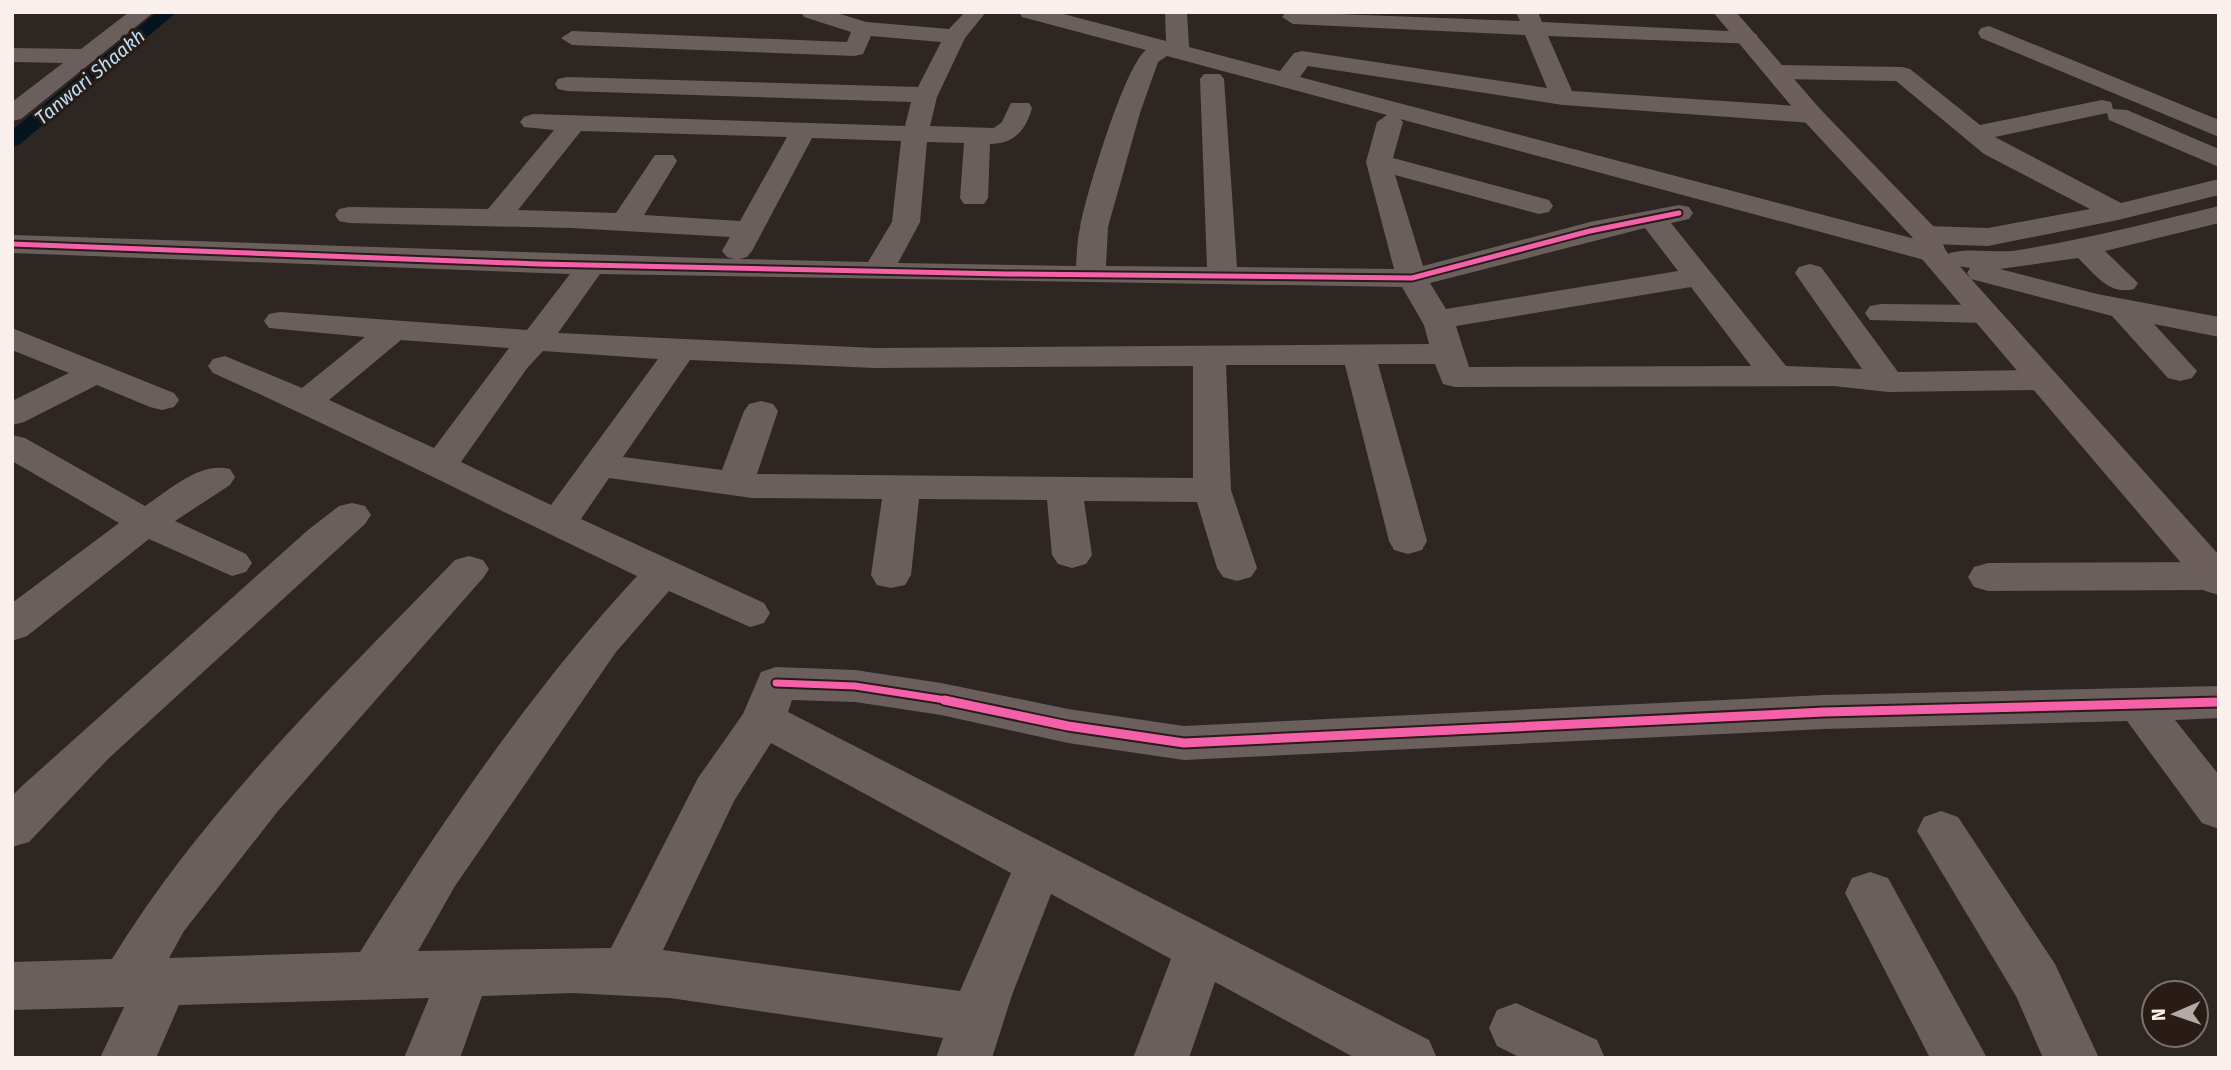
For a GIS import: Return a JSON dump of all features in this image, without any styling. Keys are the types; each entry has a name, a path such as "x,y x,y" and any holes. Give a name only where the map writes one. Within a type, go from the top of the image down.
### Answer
{"main road":[{"path":"1724,12 2217,578"}],"street":[{"path":"12,114 143,12"},
{"path":"812,12 863,29 955,36"},
{"path":"903,32 915,12"},
{"path":"1170,50 1177,12"},
{"path":"878,271 906,222 915,134 926,96 955,36 976,13"},
{"path":"1035,13 1935,254 1979,272 2123,296 2219,327"},
{"path":"1293,17 1382,16 1531,21 1748,40"},
{"path":"628,40 645,21"},
{"path":"1531,21 1563,98"},
{"path":"572,38 855,49 863,29"},
{"path":"1989,33 2219,129"},
{"path":"1090,274 1094,227 1127,113 1148,59 1170,50"},
{"path":"12,55 87,56"},
{"path":"1285,81 1302,58 1563,98 1812,115"},
{"path":"1776,72 1902,74 1972,134 1993,148 2118,212"},
{"path":"1212,79 1222,275"},
{"path":"567,84 926,96"},
{"path":"2059,89 2219,159"},
{"path":"1972,134 2102,107"},
{"path":"533,122 977,136 1006,134 1014,126 1020,108"},
{"path":"1390,122 1379,162 1412,278 1437,320 1455,377 1834,376 1888,382 2043,380"},
{"path":"496,218 574,123"},
{"path":"728,268 804,130"},
{"path":"974,198 977,136"},
{"path":"625,222 664,162"},
{"path":"1379,162 1539,206"},
{"path":"1935,254 1988,237 2118,212 2219,187"},
{"path":"1935,254 2014,260 2084,248 2219,214"},
{"path":"349,215 625,222 750,230"},
{"path":"12,244 592,265 1412,278 1665,216 1698,277 1776,376"},
{"path":"2084,248 2180,371"},
{"path":"440,466 516,360 536,340 592,265"},
{"path":"1810,273 1888,382"},
{"path":"1437,320 1698,277"},
{"path":"1881,313 1985,314"},
{"path":"280,321 536,340 875,358 1449,354"},
{"path":"306,401 394,330"},
{"path":"12,338 162,400"},
{"path":"558,523 681,349"},
{"path":"1359,354 1408,541"},
{"path":"1209,355 1212,490 1237,568"},
{"path":"225,366 306,401 750,613"},
{"path":"12,415 94,373"},
{"path":"735,484 761,411"},
{"path":"12,446 144,521 232,563"},
{"path":"599,465 735,484 902,489 1212,490"},
{"path":"12,626 75,572 144,521 217,477"},
{"path":"891,575 902,489"},
{"path":"1064,491 1072,555"},
{"path":"12,828 53,781 238,618 312,545 352,515"},
{"path":"128,1058 146,981 166,916 261,798 365,680 469,569"},
{"path":"376,974 438,871 601,640 663,572"},
{"path":"1988,577 2217,578"},
{"path":"774,689 855,686 941,699 1068,726 1184,743 1674,718 2219,702"},
{"path":"774,689 1039,864 1409,1058"},
{"path":"626,972 715,791 774,689"},
{"path":"2138,703 2219,810"},
{"path":"1941,831 2036,981 2071,1058"},
{"path":"12,986 465,972 670,974 971,1038 1039,864"},
{"path":"1870,893 1959,1058"},
{"path":"1161,1058 1201,948"},
{"path":"432,1058 465,972"},
{"path":"1516,1028 1577,1058"}],"waterway":[{"name":"Tanwari Shaakh","path":"12,141 168,12"}],"cycle path":[{"path":"12,244 539,264 1006,274 1412,278 1590,231 1679,213"},
{"path":"776,683 855,686 941,699 1068,726 1184,743 1824,712 2219,702"}]}
